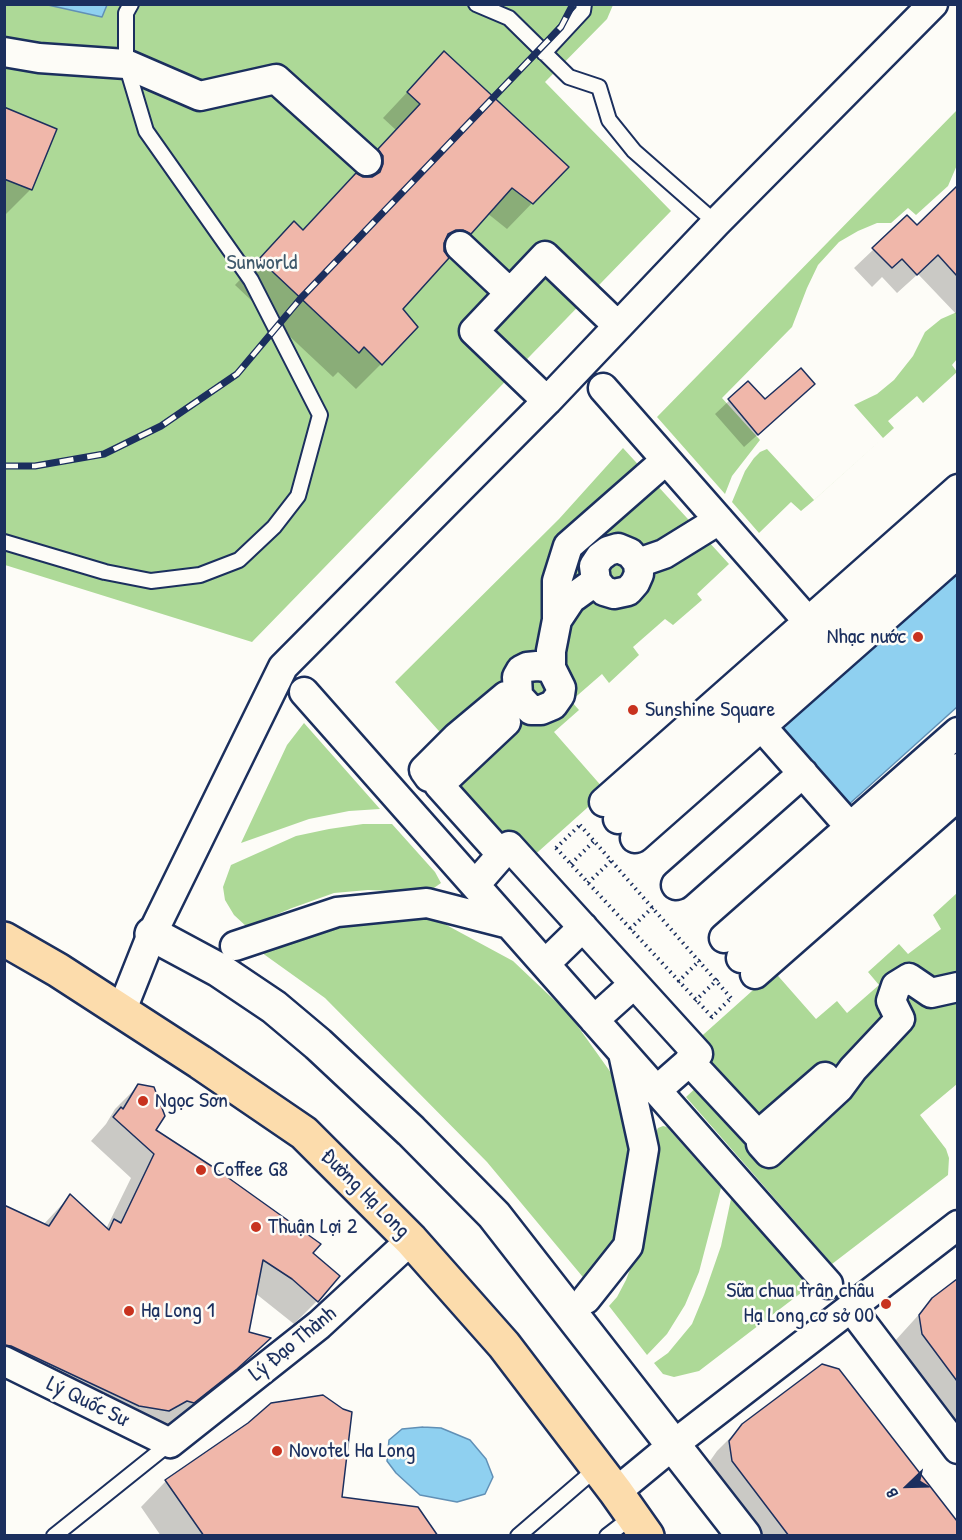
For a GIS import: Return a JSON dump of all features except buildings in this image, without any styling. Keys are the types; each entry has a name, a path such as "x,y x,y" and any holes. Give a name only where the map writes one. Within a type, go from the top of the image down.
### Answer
{"main road":[{"name":"Đường Hạ Long","path":"4,939 58,970 201,1062 304,1133 411,1240 504,1345 624,1503"}],"street":[{"path":"121,1012 152,934 283,667 933,4"},
{"path":"4,52 39,58 126,64 200,96 276,79 367,161"},
{"path":"460,246 510,293"},
{"path":"547,400 474,331 545,256 618,326"},
{"path":"603,388 823,639"},
{"path":"501,855 439,784 506,722 499,715 429,777 424,770 457,736 506,696 518,696 531,710 541,710 552,705 560,695 561,688 551,668 551,651 557,620 556,581 568,546 666,460"},
{"path":"619,820 761,726 823,639 957,489"},
{"path":"557,620 572,599 596,581 604,591 614,594 627,591 635,583 639,574 638,563 664,554 719,520"},
{"path":"619,820 957,520"},
{"path":"823,639 957,553"},
{"path":"304,692 828,1284"},
{"path":"761,726 850,827"},
{"path":"740,956 949,778 957,732"},
{"path":"676,885 803,773"},
{"path":"740,956 850,827 949,778"},
{"path":"475,885 509,846 634,984 758,1135 825,1077 831,1084 761,1144 769,1153 839,1088 853,1069 900,1019 891,1001 896,986 909,978 944,990"},
{"path":"235,946 337,912 427,903 509,924"},
{"path":"545,964 583,927"},
{"path":"152,934 219,970 274,1007 318,1044 411,1131 494,1215 744,1536"},
{"path":"594,1020 634,984"},
{"path":"657,1090 675,1033"},
{"path":"586,1299 628,1246 645,1149 622,1051"},
{"path":"624,1503 673,1445 957,1225"},
{"name":"Lý Đạo Thành","path":"170,1443 319,1325 411,1240"},
{"path":"851,1308 957,1449"},
{"name":"Lý Quốc Sư","path":"4,1361 170,1443"}],"lane":[{"path":"4,542 105,572 152,581 200,575 239,560 274,527 298,496 320,415 251,280 146,131 126,64 126,13 131,4"},
{"path":"476,4 509,18 569,77 599,87 609,120 634,151 716,223"},
{"path":"544,53 583,10 584,4"},
{"path":"54,1536 170,1443"},
{"path":"518,1536 624,1503"},
{"path":"607,1536 624,1503"}],"path":[{"path":"547,888 556,848 580,825 619,820"},
{"path":"547,888 594,841 619,820"},
{"path":"547,888 588,882 611,861 619,820"},
{"path":"580,825 731,998"},
{"path":"556,848 712,1017"},
{"path":"606,952 676,885"},
{"path":"675,1033 679,981 699,962 740,956"},
{"path":"675,1033 697,1000 740,956"},
{"path":"675,1033 712,1017 731,998 740,956"}],"green space":[{"name":"Sunworld","path":"4,5 613,5 607,19 545,82 671,211 252,642 5,565"},
{"path":"957,110 957,165 948,186 916,215 908,208 891,223 877,223 839,242 818,265 792,327 722,398 760,440 732,476 725,494 657,417"},
{"path":"957,312 957,359 952,365 957,372 923,403 917,396 888,421 894,428 883,438 854,405 877,394 894,380 913,356 925,332 941,319"},
{"path":"883,438 813,501 801,511 791,502 759,533 732,502 745,471 760,452 767,449 814,500"},
{"path":"623,448 729,564 697,594 702,600 673,625 665,619 633,647 639,655 609,683 602,674 571,701 579,710 554,732 604,789 587,808 520,868 445,783 447,740 395,682 559,519"},
{"path":"304,723 380,809 349,811 309,819 241,843 287,745"},
{"path":"363,824 392,824 435,872 441,883 431,890 417,892 368,890 334,893 247,927 234,915 225,900 223,887 231,865 296,836"},
{"path":"957,893 957,1084 920,1115 946,1149 949,1158 948,1175 832,1264 686,1097 699,1085 754,1128 685,1051 752,991 772,969 816,1019 837,1001 847,1013 879,985 868,972 899,944 908,954 941,929 933,915"},
{"path":"376,915 439,921 513,961 569,1014 614,1077 630,1131 628,1204 609,1257 592,1288 487,1162 325,998 258,950 280,941"},
{"path":"667,1127 721,1188 699,1272 685,1305 667,1334 647,1355 609,1306 626,1280 644,1232 653,1179 653,1138 658,1128"},
{"path":"731,1199 810,1286 699,1371 674,1377 663,1374 654,1363 668,1353 692,1324 721,1246"}],"water":[{"path":"48,5 107,5 102,17"},
{"name":"Nhạc nước","path":"957,567 957,707 847,806 778,728"},
{"path":"441,1428 470,1440 486,1459 493,1477 485,1494 457,1502 420,1495 396,1473 387,1461 389,1440 402,1429"}],"railway":[{"path":"4,466 35,466 104,454 161,426 237,374 301,298 561,27 573,4"}],"place":[{"name":"Nhạc nước","path":"918,637"},
{"name":"Sunshine Square","path":"633,710"},
{"name":"Ngọc Sơn","path":"143,1101"},
{"name":"Coffee G8","path":"201,1170"},
{"name":"Thuận Lợi 2","path":"256,1227"},
{"name":"Sữa chua trân châu Hạ Long cơ sở 00","path":"886,1304"},
{"name":"Hạ Long 1","path":"129,1311"},
{"name":"Novotel Ha Long","path":"277,1451"}]}
